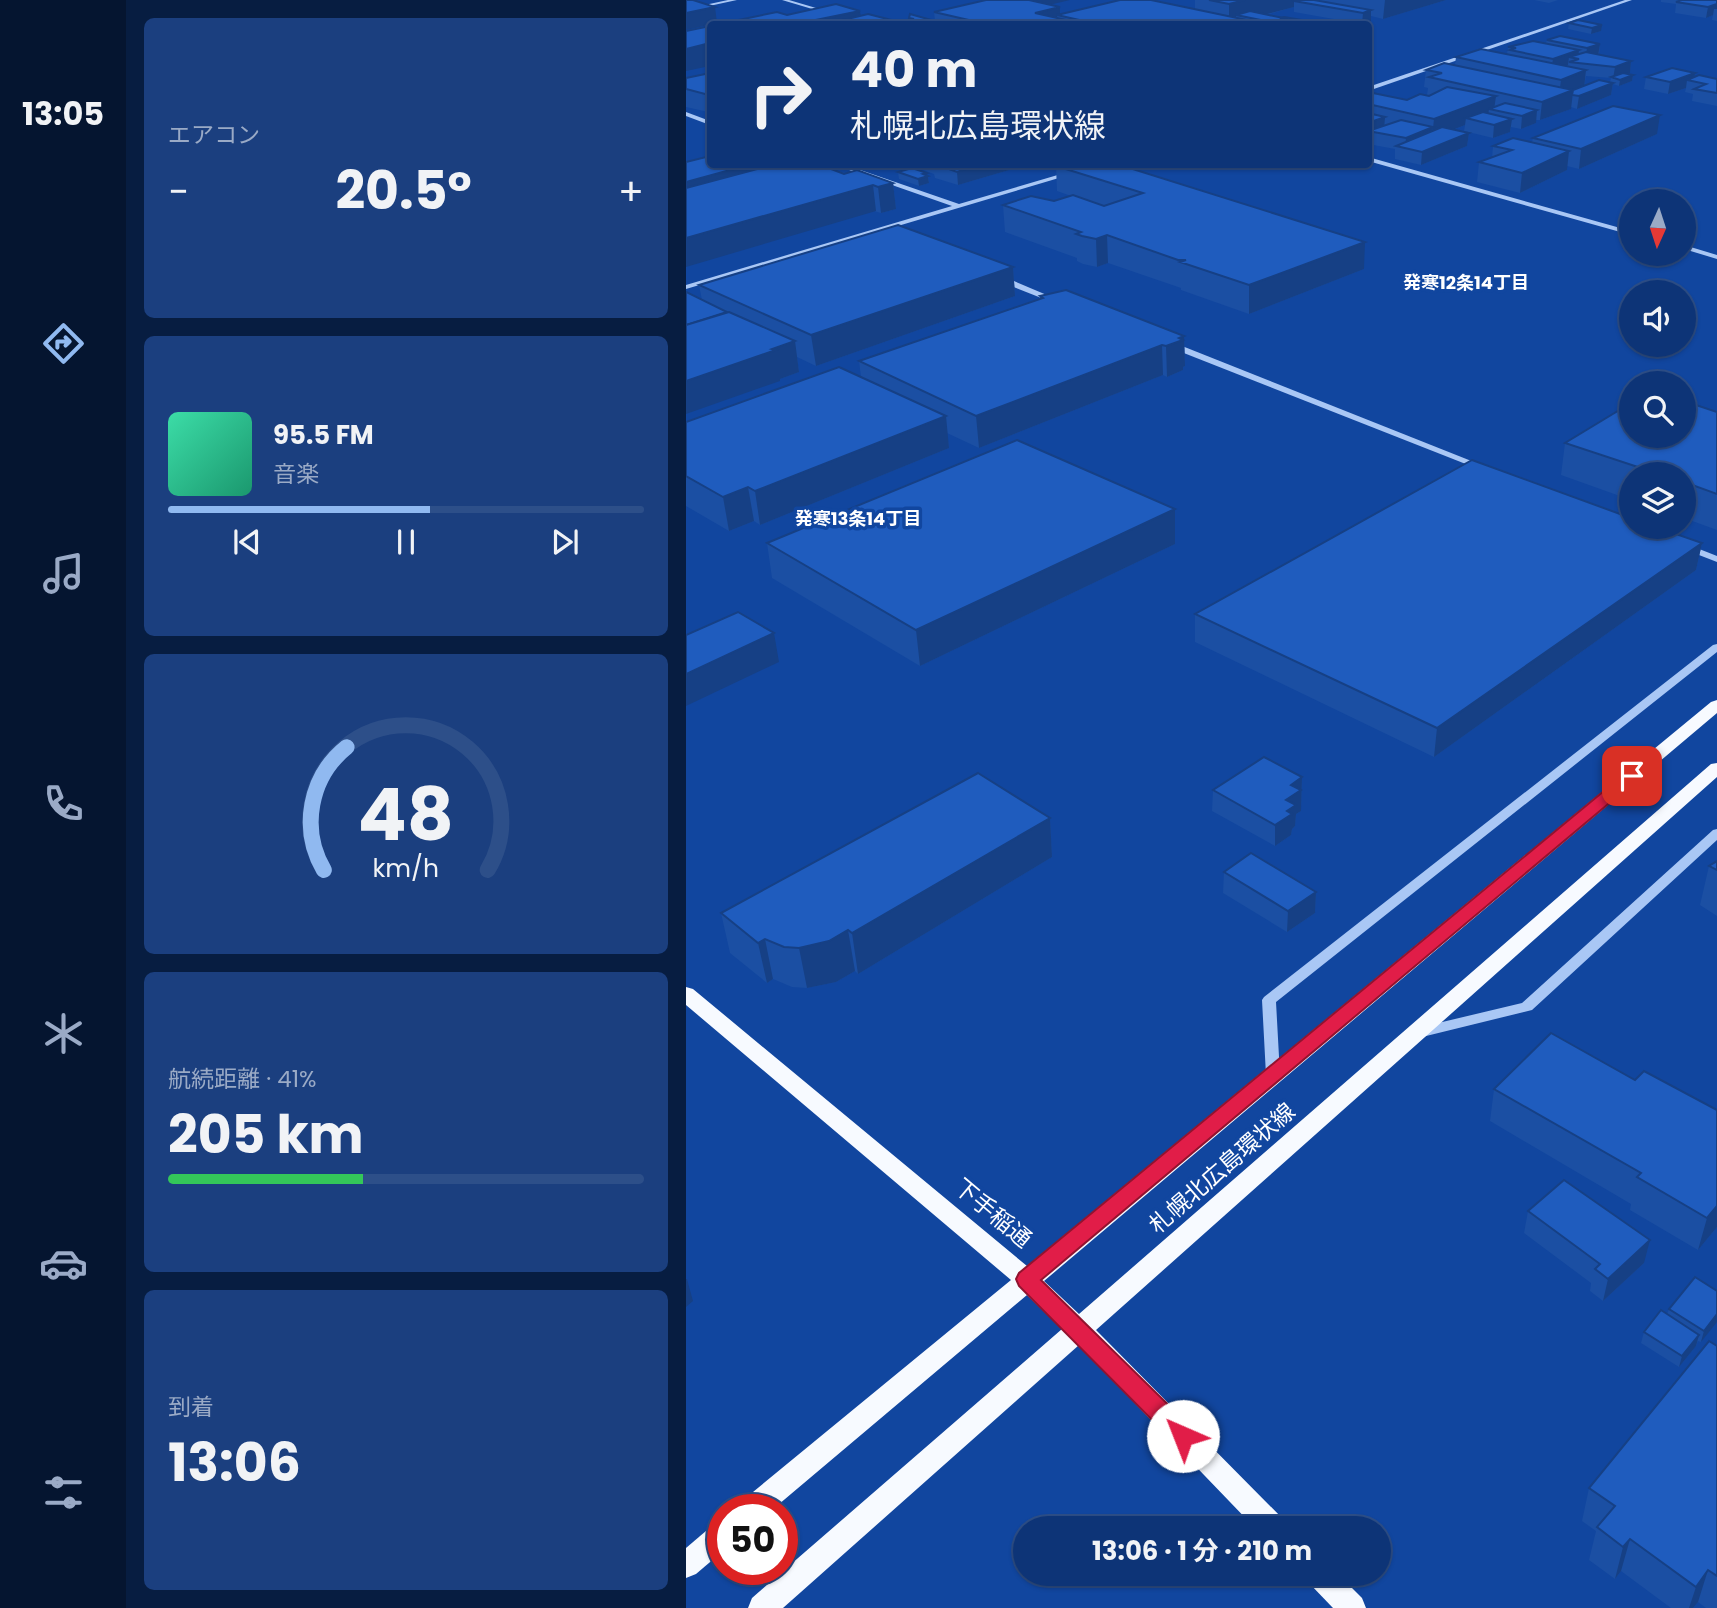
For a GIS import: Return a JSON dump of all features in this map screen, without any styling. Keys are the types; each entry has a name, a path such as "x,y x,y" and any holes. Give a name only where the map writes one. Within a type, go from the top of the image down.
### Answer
{"main road":[{"name":"札幌北広島環状線","path":"770,1494 1717,705"},
{"name":"札幌北広島環状線","path":"762,1608 1717,768"},
{"name":"下手稲通","path":"686,994 1026,1279 1080,1330 1261,1516"},
{"path":"686,1565 707,1547"},
{"path":"1331,1586 1352,1608"}],"street":[{"path":"686,10 735,0"},
{"path":"784,0 835,14"},
{"path":"1372,88 1630,0"},
{"path":"686,114 707,120"},
{"path":"686,126 707,121"},
{"path":"1372,160 1619,230"},
{"path":"847,168 958,206"},
{"path":"686,287 1088,168"},
{"path":"875,229 888,234"},
{"path":"1696,251 1717,257"},
{"path":"992,275 1070,306"},
{"path":"1162,342 1488,469"},
{"path":"1670,541 1717,559"},
{"path":"1273,1075 1269,1000 1717,647"},
{"path":"1416,1034 1527,1007 1717,832"}],"building":[{"path":"686,0 693,0 715,7 686,13"},
{"path":"986,0 1029,0 1060,7 1035,13 1071,21 973,21 934,12"},
{"path":"1120,0 1151,0 1252,21 1084,21 1057,15"},
{"path":"1209,0 1245,0 1229,4"},
{"path":"1314,0 1371,10 1363,13 1294,1"},
{"path":"1717,0 1717,4 1708,7 1676,2"},
{"path":"836,4 860,11 811,21 734,21 777,12 787,15"},
{"path":"1250,11 1297,21 1266,21 1236,15"},
{"path":"868,14 895,21 847,21 843,20"},
{"path":"910,14 935,21 912,21 908,20 914,19 909,18"},
{"path":"1284,17 1307,21 1293,21 1280,18"},
{"path":"1578,20 1602,25 1592,28 1569,23"},
{"path":"707,27 707,44 686,49 686,31"},
{"path":"1560,36 1600,44 1587,48 1547,40"},
{"path":"1533,41 1579,50 1553,59 1510,50 1516,48 1508,47"},
{"path":"1481,49 1586,70 1561,80 1456,57"},
{"path":"1586,52 1631,61 1615,67 1569,62 1579,59 1569,57"},
{"path":"1444,63 1573,90 1542,102 1429,77 1442,73 1426,70"},
{"path":"1672,68 1695,73 1670,82 1646,77"},
{"path":"1623,73 1633,75 1620,80 1611,77"},
{"path":"707,74 707,94 686,89 686,78"},
{"path":"1699,75 1717,79 1717,93 1694,89 1706,84 1687,80"},
{"path":"1599,80 1613,83 1579,96 1572,95 1573,90"},
{"path":"1447,87 1496,96 1434,119 1372,105 1372,93 1407,100 1420,94 1429,96"},
{"path":"1505,103 1537,110 1522,116 1489,109"},
{"path":"1613,106 1660,115 1581,149 1533,138"},
{"path":"1483,112 1512,119 1494,125 1466,118"},
{"path":"1372,114 1385,117 1372,122"},
{"path":"1401,120 1433,127 1406,138 1372,130"},
{"path":"1442,127 1469,133 1422,152 1396,146"},
{"path":"1513,138 1569,151 1522,173 1479,162 1512,150 1493,146"},
{"path":"707,157 707,168 737,168 686,182 686,162"},
{"path":"761,168 828,168 844,174 857,170 893,183 878,187 873,185 686,238 686,188"},
{"path":"912,168 927,173 923,174 928,176 918,179 898,172"},
{"path":"946,168 969,168 957,172"},
{"path":"1062,168 1130,168 1365,242 1249,285 1180,262 1186,260 1178,260 1107,235 1096,239 1082,236 1076,234 1081,232 1003,205 1031,196 1054,201 1073,195 1104,206 1143,193"},
{"path":"898,225 1013,267 811,335 699,285"},
{"path":"1066,290 1184,336 1179,338 1183,340 1162,345 976,416 859,361 1043,298 1040,296"},
{"path":"686,292 727,312 686,325"},
{"path":"729,312 795,341 686,381 686,325"},
{"path":"839,367 946,416 755,491 748,487 723,497 686,476 686,422"},
{"path":"1696,405 1717,412 1717,494 1696,486 1696,462 1623,462 1565,443 1619,410 1619,448 1696,448"},
{"path":"1017,440 1175,509 916,630 767,543"},
{"path":"1472,460 1619,514 1619,539 1690,539 1702,543 1437,728 1195,614"},
{"path":"738,612 774,633 686,674 686,635"},
{"path":"1264,757 1302,777 1291,785 1301,790 1286,800 1296,805 1287,811 1292,814 1275,825 1213,790"},
{"path":"978,773 1050,818 852,933 848,930 829,941 799,948 784,947 765,939 758,943 721,913"},
{"path":"1251,853 1316,892 1288,911 1224,872"},
{"path":"1717,861 1717,870 1709,866"},
{"path":"1551,1033 1635,1080 1644,1071 1717,1110 1717,1206 1707,1218 1637,1177 1641,1173 1494,1089"},
{"path":"1564,1180 1650,1240 1608,1279 1595,1269 1600,1264 1528,1211"},
{"path":"1695,1277 1717,1291 1717,1314 1704,1331 1669,1309"},
{"path":"1661,1310 1699,1335 1682,1356 1644,1332"},
{"path":"1709,1341 1717,1346 1717,1576 1708,1570 1696,1587 1630,1539 1623,1547 1597,1527 1615,1506 1589,1488"}],"district":[{"name":"発寒12条14丁目","path":"1466,282"},
{"name":"発寒13条14丁目","path":"858,518"}],"route":[{"path":"1183,1436 1080,1330 1026,1279 1632,776"}]}
